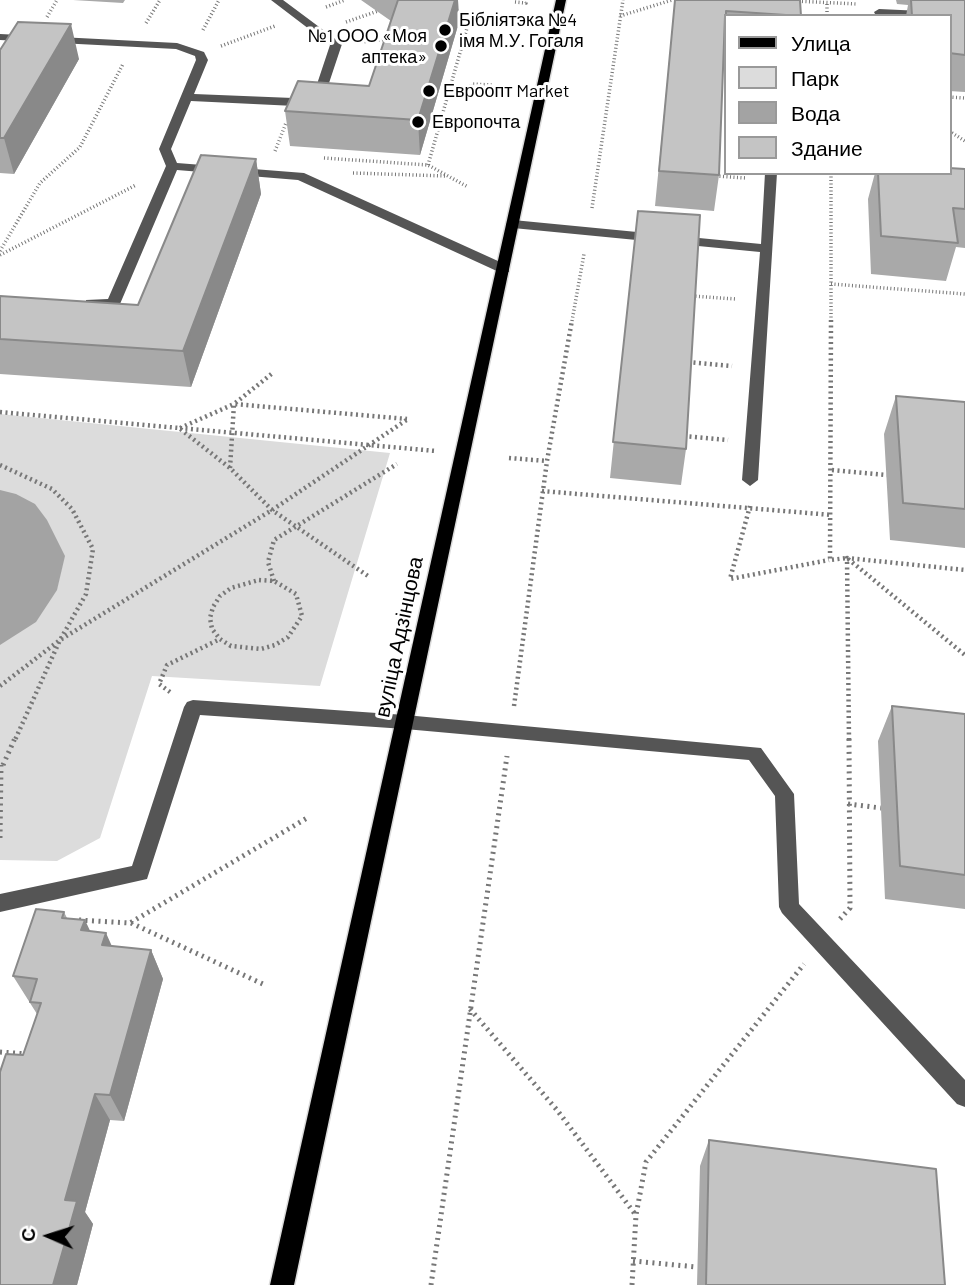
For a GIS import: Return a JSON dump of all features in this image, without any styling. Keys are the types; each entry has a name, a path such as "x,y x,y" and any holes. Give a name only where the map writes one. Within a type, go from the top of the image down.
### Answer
{"main road":[{"name":"вуліца Адзінцова","path":"282,1285 561,0"}],"lane":[{"path":"188,97 295,102 321,89 335,44 276,0"},
{"path":"879,12 922,14"},
{"path":"0,37 177,46 196,52 202,60 165,149 172,166 113,304 73,302"},
{"path":"172,166 300,176 504,269"},
{"path":"750,480 771,175"},
{"path":"513,224 766,250"},
{"path":"0,902 140,873 193,707 405,722 754,753 784,794 789,907 965,1096"}],"path":[{"path":"196,52 219,0"},
{"path":"515,2 526,3 526,0"},
{"path":"431,1285 511,732 542,491 588,230 623,0"},
{"path":"654,5 661,0"},
{"path":"620,16 672,0"},
{"path":"821,0 827,4"},
{"path":"794,1 827,4"},
{"path":"827,4 827,14"},
{"path":"428,165 469,21 452,7"},
{"path":"196,52 298,17"},
{"path":"335,44 398,39"},
{"path":"0,253 40,183 80,147 134,44"},
{"path":"449,92 469,93 471,84 492,85"},
{"path":"274,155 295,102"},
{"path":"312,157 428,165 468,187"},
{"path":"0,253 172,166"},
{"path":"350,172 450,176"},
{"path":"830,560 831,175"},
{"path":"831,285 965,294"},
{"path":"692,296 763,301"},
{"path":"688,362 758,367"},
{"path":"179,428 234,404 274,372"},
{"path":"230,468 234,404"},
{"path":"0,686 60,640 272,510 408,419 234,404"},
{"path":"0,412 437,451"},
{"path":"179,428 230,468 272,510 368,576"},
{"path":"684,436 753,442"},
{"path":"509,458 547,461"},
{"path":"274,581 268,562 274,540 397,464"},
{"path":"0,465 52,489 72,509 93,549 86,594 60,640 1,765 0,838"},
{"path":"832,470 887,475"},
{"path":"542,491 832,515"},
{"path":"750,508 730,579 847,558 965,570"},
{"path":"847,558 965,654"},
{"path":"847,558 850,908"},
{"path":"274,581 296,594 302,616 288,637 261,649 231,646 220,639 212,629 211,618 220,596 245,582 274,581"},
{"path":"193,707 159,684 167,665 220,639"},
{"path":"848,804 881,808"},
{"path":"130,923 265,985"},
{"path":"632,1285 636,1215 646,1162 822,941"},
{"path":"470,1009 556,1110 636,1215"},
{"path":"0,1052 37,1055"},
{"path":"633,1261 696,1267"}],"green space":[{"path":"0,414 390,453 320,686 152,676 100,838 57,861 0,860"}],"water":[{"path":"0,490 16,494 35,504 47,520 65,556 57,590 36,622 0,645"}],"building":[{"path":"398,0 455,0 418,120 285,111 298,81 369,86"},
{"path":"675,0 800,0 801,14 726,11 719,175 659,171"},
{"path":"911,0 965,0 965,55 951,53 951,14 912,14"},
{"path":"18,22 71,24 4,138 0,138 0,50"},
{"path":"201,155 256,159 183,351 0,339 0,296 138,305"},
{"path":"951,168 965,169 965,209 953,208 958,243 881,236 878,175 951,175"},
{"path":"638,211 700,215 686,449 613,442"},
{"path":"896,396 965,402 965,509 903,503"},
{"path":"892,706 965,714 965,875 900,866"},
{"path":"36,909 64,912 62,918 85,920 81,930 106,933 102,945 151,950 110,1095 95,1094 65,1200 77,1201 53,1285 0,1285 0,1072 6,1054 23,1055 41,1003 30,1002 37,979 13,976"},
{"path":"709,1140 936,1169 945,1285 706,1285"}],"place":[{"name":"Бібліятэка №4 імя М.У. Гогаля","path":"445,30"},
{"name":"№1 ООО «Моя аптека»","path":"441,46"},
{"name":"Евроопт Market","path":"429,91"},
{"name":"Европочта","path":"418,122"}]}
